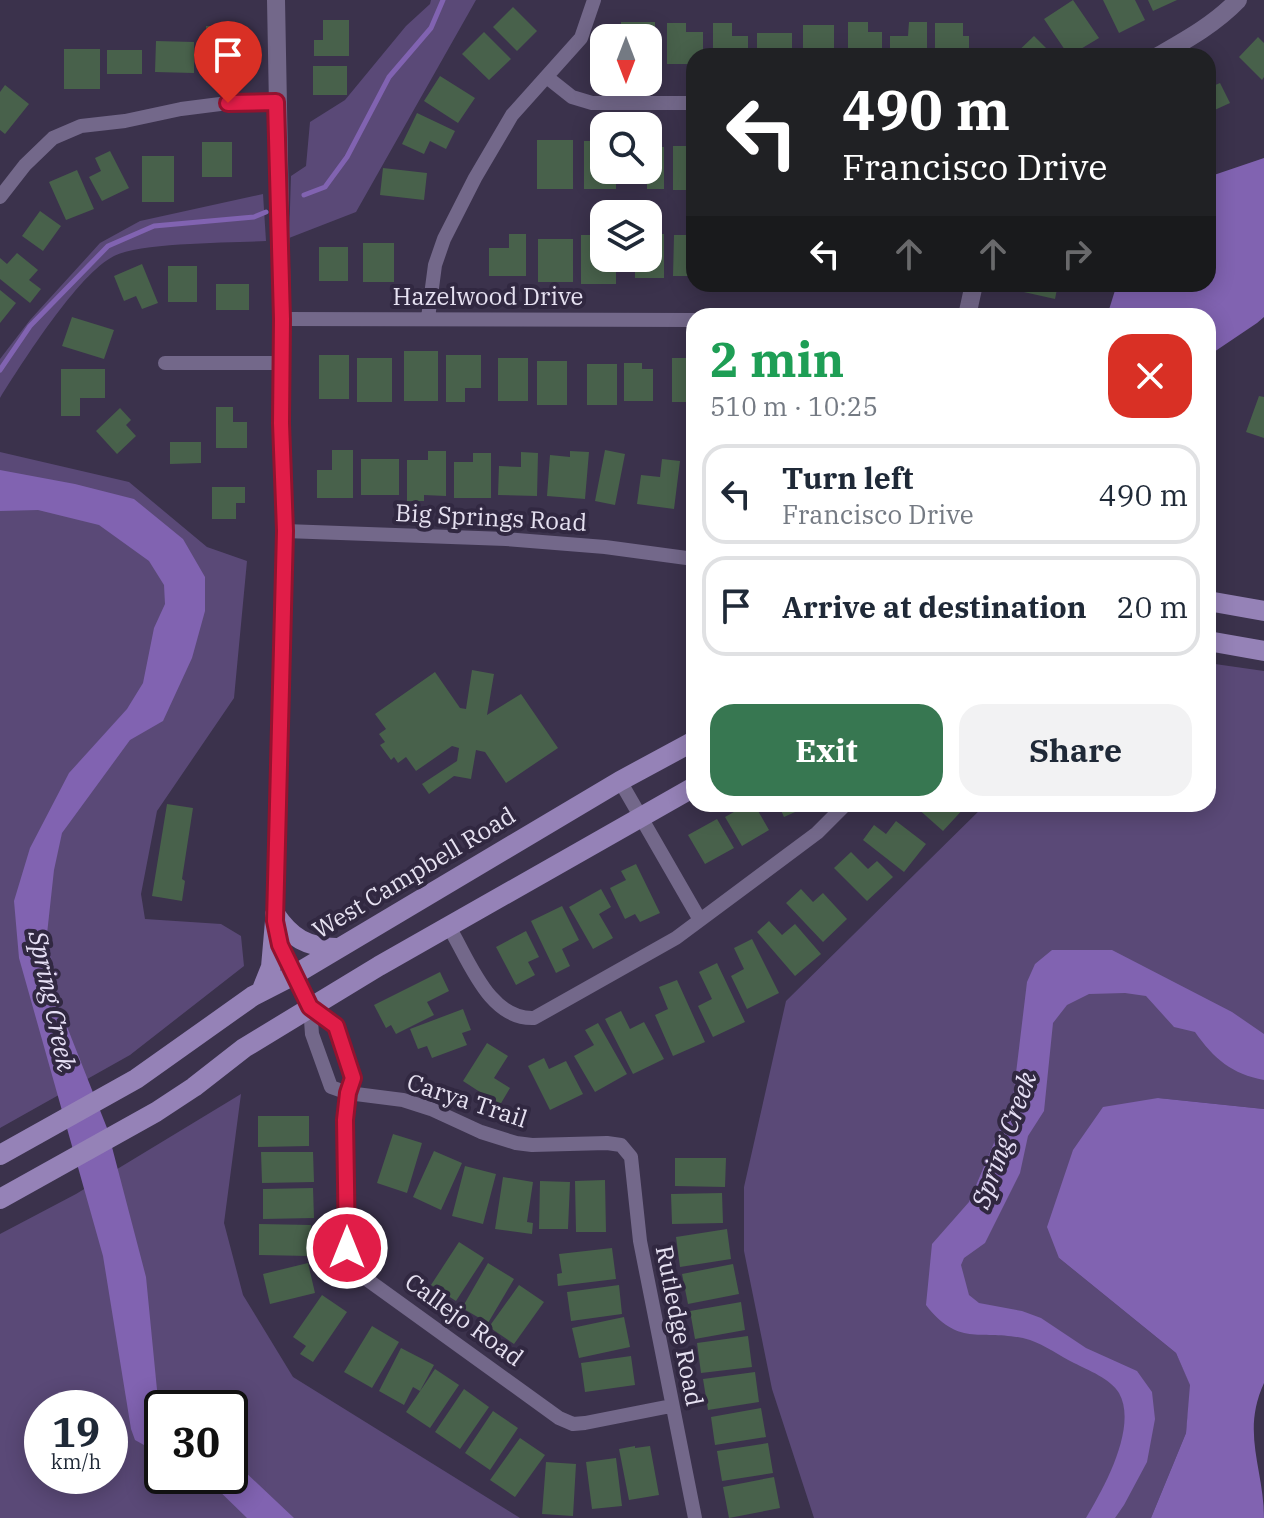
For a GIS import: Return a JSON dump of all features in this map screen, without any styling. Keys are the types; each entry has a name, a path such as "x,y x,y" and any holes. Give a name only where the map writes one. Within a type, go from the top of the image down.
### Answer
{"main road":[{"path":"1216,602 1264,611"},
{"path":"1216,642 1264,651"},
{"name":"West Campbell Road","path":"0,1155 136,1079 261,992 686,745"},
{"path":"0,1199 156,1112 244,1048 310,1007 686,791"},
{"path":"275,918 300,941 317,948 336,948"},
{"path":"261,992 271,967 275,918"}],"street":[{"name":"Callejo Road","path":"276,0 285,531 275,918 280,945 310,1007 312,1034 323,1057 331,1087 348,1093"},
{"path":"428,318 435,265 444,239 512,115 581,38 594,0"},
{"path":"1172,48 1226,12 1238,0"},
{"path":"548,78 572,97 592,103 686,103"},
{"path":"0,197 25,165 53,138 81,126 212,105 276,102"},
{"name":"Hazelwood Drive","path":"282,319 686,320"},
{"path":"165,363 281,363"},
{"name":"Big Springs Road","path":"285,531 506,539 686,558"},
{"path":"620,781 700,920"},
{"path":"449,927 495,1005 521,1018 534,1018 676,938 817,833 838,812"},
{"name":"Callejo Road","path":"310,1007 336,1026 353,1078 345,1120 347,1248 354,1270 559,1418 573,1424 585,1423 671,1406"},
{"name":"Carya Trail","path":"348,1093 403,1100 516,1143 621,1145"},
{"name":"Rutledge Road","path":"621,1145 631,1157 640,1241 695,1518"}],"shaded area":[{"path":"431,0 476,0 356,212 289,238 291,176 306,166 310,122 345,100"},
{"path":"263,194 266,241 145,248 114,256 100,266 52,321 0,398 0,359 30,320 100,243 140,221"},
{"path":"0,452 129,482 207,547 247,561 234,698 157,811 141,894 145,919 221,924 241,936 244,966 130,1055 0,1128"},
{"path":"1216,664 1264,671 1264,1109 1158,1098 1059,1258 1176,1353 1191,1386 1186,1433 1151,1518 814,1518 772,1389 744,1251 744,1187 786,1001 978,812 1216,812"},
{"path":"241,1094 224,1223 243,1295 293,1377 520,1518 0,1518 0,1234 76,1194"}],"water":[{"path":"1264,158 1264,317 1216,351 1216,308 1110,308 1114,292 1216,292 1216,174"},
{"name":"Spring Creek","path":"0,470 134,499 183,539 205,577 205,611 192,658 163,721 130,740 62,833 54,870 47,934 60,1009 107,1128 146,1277 157,1390 144,1390 144,1445 135,1440 131,1429 128,1390 125,1390 103,1256 19,958 14,901 30,848 69,773 127,709 143,683 154,628 165,604 164,585 149,561 99,525 38,510 0,511"},
{"name":"Spring Creek","path":"1052,950 1112,950 1232,1012 1264,1034 1264,1080 1242,1074 1225,1064 1195,1032 1174,1027 1146,996 1089,994 1067,1005 1053,1023 1044,1111 1028,1136 1020,1173 985,1243 964,1258 961,1265 969,1295 979,1303 1041,1318 1086,1348 1137,1371 1152,1392 1155,1419 1147,1462 1115,1518 1086,1518 1109,1474 1122,1440 1124,1407 1111,1383 1030,1340 950,1328 926,1305 932,1244 969,1202 1013,1098 1027,982 1035,964"},
{"path":"1158,1098 1264,1109 1264,1383 1257,1401 1254,1435 1264,1518 1151,1518 1186,1433 1190,1385 1176,1353 1059,1258 1047,1227 1073,1150 1103,1107"},
{"path":"248,1475 294,1518 247,1518 222,1494 248,1494"}],"building":[{"path":"1073,0 1099,38 1082,48 1064,48 1044,19"},
{"path":"1103,0 1135,0 1145,20 1119,33"},
{"path":"1148,0 1177,0 1153,11"},
{"path":"513,7 537,31 517,51 493,27"},
{"path":"323,20 349,20 349,56 314,56 314,40 323,40"},
{"path":"621,22 655,22 655,24"},
{"path":"848,22 868,22 868,32 882,32 882,48 848,48"},
{"path":"909,22 927,22 927,48 890,48 890,36 908,36"},
{"path":"667,23 686,23 686,32 703,32 703,48 686,48 686,64 667,64"},
{"path":"713,23 732,23 732,36 748,36 748,48 713,48"},
{"path":"935,23 963,23 963,36 969,36 969,48 935,48"},
{"path":"803,25 834,25 834,48 803,48"},
{"path":"206,26 243,26 243,68 206,68"},
{"path":"484,32 511,59 489,80 462,54"},
{"path":"757,33 792,33 792,48 757,48"},
{"path":"1034,36 1046,48 1021,48"},
{"path":"1258,37 1264,43 1262,80 1239,57"},
{"path":"156,41 194,42 194,73 155,72"},
{"path":"64,49 100,49 100,89 64,89"},
{"path":"107,50 142,50 142,74 107,74"},
{"path":"313,66 347,66 347,95 313,95"},
{"path":"440,76 475,98 458,123 424,101"},
{"path":"1220,83 1230,103 1216,109 1216,85"},
{"path":"5,85 29,104 5,134 0,130 0,92"},
{"path":"417,113 455,131 446,149 430,141 424,154 402,144"},
{"path":"537,140 573,140 573,189 537,189"},
{"path":"584,141 590,141 590,184 616,184 616,189 584,189"},
{"path":"202,142 232,142 232,177 202,177"},
{"path":"673,146 686,146 686,190 673,190"},
{"path":"664,147 664,189 647,189 647,184 662,184"},
{"path":"110,151 129,188 102,201 89,177 101,171 95,158"},
{"path":"142,156 174,156 174,202 142,202"},
{"path":"383,168 427,173 424,200 380,195"},
{"path":"77,170 94,209 66,220 49,182"},
{"path":"40,211 61,226 43,251 22,236"},
{"path":"509,234 526,234 526,276 489,276 489,248 509,248"},
{"path":"664,234 664,278 635,278 635,272 662,272"},
{"path":"581,235 590,235 590,272 616,272 616,284 581,284"},
{"path":"674,235 686,235 686,276 673,276"},
{"path":"538,239 573,239 573,282 538,282"},
{"path":"363,243 394,243 394,282 363,282"},
{"path":"319,247 348,247 348,281 319,281"},
{"path":"17,253 38,270 29,280 41,289 30,303 0,279 0,258 7,264"},
{"path":"142,264 158,303 142,309 136,296 124,301 114,276"},
{"path":"168,266 197,266 197,302 168,302"},
{"path":"216,284 249,284 249,310 216,310"},
{"path":"0,290 16,303 0,323"},
{"path":"1024,292 1056,292 1055,299"},
{"path":"72,317 114,330 104,359 62,346"},
{"path":"404,351 438,351 438,401 404,401"},
{"path":"319,355 349,355 349,399 319,399"},
{"path":"446,355 481,355 481,388 465,388 465,402 446,402"},
{"path":"357,358 392,358 392,402 357,402"},
{"path":"498,358 528,358 528,401 498,401"},
{"path":"672,358 686,358 686,402 672,402"},
{"path":"537,361 567,361 567,405 537,405"},
{"path":"624,363 642,363 642,369 653,369 653,401 624,401"},
{"path":"587,364 617,364 617,405 587,405"},
{"path":"61,369 105,369 105,398 80,398 80,416 61,416"},
{"path":"1259,396 1264,397 1264,438 1246,432"},
{"path":"216,407 233,407 233,422 247,422 247,448 216,448"},
{"path":"120,408 131,420 126,425 136,436 117,454 96,431"},
{"path":"170,442 201,442 201,463 170,464"},
{"path":"332,450 353,450 353,498 317,498 317,470 332,470"},
{"path":"605,450 625,454 615,505 595,501"},
{"path":"428,451 446,451 446,496 424,495 424,501 407,501 407,460 428,460"},
{"path":"570,451 589,452 585,499 547,496 550,455 570,457"},
{"path":"521,452 538,453 537,496 498,495 499,466 521,467"},
{"path":"473,453 491,453 491,498 454,498 454,462 473,462"},
{"path":"361,459 399,459 399,495 361,495"},
{"path":"662,459 680,461 674,509 637,504 641,475 660,477"},
{"path":"212,487 245,487 245,503 236,503 236,519 212,519"},
{"path":"472,670 494,674 487,715 521,694 558,748 506,783 485,752 476,750 471,779 454,776 429,794 422,784 457,761 459,748 452,746 416,771 406,757 398,763 394,757 391,760 380,745 385,742 379,734 386,729 375,714 435,672 460,708 466,709"},
{"path":"167,804 193,808 182,879 185,881 182,901 152,896"},
{"path":"734,812 759,812 769,830 742,846 725,817"},
{"path":"922,812 960,812 943,831"},
{"path":"717,819 734,848 705,864 688,835"},
{"path":"896,821 926,844 904,872 863,840 874,825 886,834"},
{"path":"851,852 868,869 877,861 893,877 867,901 834,868"},
{"path":"636,864 660,913 640,922 635,914 625,919 610,888 626,880 621,871"},
{"path":"601,889 611,907 599,914 613,938 593,949 569,907"},
{"path":"801,889 813,902 823,893 847,919 823,942 786,903"},
{"path":"562,906 579,940 562,949 570,966 556,973 531,921"},
{"path":"769,921 782,935 795,924 821,954 795,976 757,932"},
{"path":"526,931 539,957 528,962 535,975 516,985 496,947"},
{"path":"752,939 779,993 747,1009 731,976 744,969 734,948"},
{"path":"717,963 745,1022 713,1037 698,1006 712,999 699,972"},
{"path":"440,972 449,991 427,1002 434,1015 396,1034 391,1025 386,1028 374,1005"},
{"path":"677,980 705,1042 673,1056 655,1015 668,1009 659,987"},
{"path":"463,1009 471,1030 462,1033 467,1045 432,1058 427,1046 418,1049 410,1029"},
{"path":"621,1011 630,1029 644,1022 664,1059 633,1074 605,1019"},
{"path":"598,1023 627,1074 595,1092 574,1056 594,1045 585,1030"},
{"path":"487,1043 508,1056 494,1078 510,1088 500,1105 463,1081"},
{"path":"544,1058 549,1069 566,1061 583,1094 550,1110 528,1066"},
{"path":"258,1116 309,1116 309,1146 258,1147"},
{"path":"393,1134 422,1143 407,1193 377,1183"},
{"path":"434,1151 462,1163 441,1210 413,1197"},
{"path":"261,1152 313,1152 314,1182 262,1183"},
{"path":"675,1158 726,1158 725,1187 675,1186"},
{"path":"465,1166 496,1174 483,1224 452,1216"},
{"path":"503,1177 533,1182 527,1222 533,1223 532,1234 495,1229"},
{"path":"605,1180 606,1232 576,1232 575,1181"},
{"path":"540,1181 570,1182 568,1229 539,1229"},
{"path":"313,1188 314,1218 263,1219 263,1189"},
{"path":"722,1193 723,1223 672,1224 671,1194"},
{"path":"259,1224 311,1225 310,1256 259,1255"},
{"path":"727,1229 731,1259 680,1267 676,1237"},
{"path":"459,1242 484,1258 456,1301 431,1285"},
{"path":"612,1248 616,1279 558,1286 557,1274 562,1273 559,1254"},
{"path":"308,1263 315,1293 270,1304 263,1274"},
{"path":"488,1263 514,1279 488,1323 462,1308"},
{"path":"733,1264 739,1294 688,1304 682,1274"},
{"path":"519,1285 544,1302 514,1344 489,1327"},
{"path":"619,1285 622,1314 571,1321 567,1292"},
{"path":"322,1295 347,1312 313,1362 300,1354 306,1346 293,1337"},
{"path":"741,1302 745,1330 695,1339 690,1311"},
{"path":"624,1317 630,1347 579,1358 572,1328"},
{"path":"372,1326 399,1342 372,1388 344,1372"},
{"path":"748,1336 752,1367 701,1373 697,1343"},
{"path":"401,1348 434,1365 420,1391 413,1387 404,1405 379,1391"},
{"path":"631,1356 635,1385 585,1392 581,1363"},
{"path":"435,1369 459,1385 430,1428 406,1412"},
{"path":"755,1372 759,1402 708,1410 703,1379"},
{"path":"464,1389 489,1407 460,1449 435,1432"},
{"path":"761,1408 766,1437 715,1445 711,1417"},
{"path":"493,1411 518,1428 490,1470 465,1453"},
{"path":"520,1438 545,1455 515,1497 490,1480"},
{"path":"768,1443 773,1473 722,1481 717,1451"},
{"path":"650,1446 659,1495 629,1500 619,1449"},
{"path":"616,1458 622,1506 592,1509 586,1462"},
{"path":"546,1462 576,1464 573,1516 542,1514"},
{"path":"774,1477 780,1508 729,1518 723,1487"}],"waterway":[{"path":"304,195 325,187 347,157 389,77 431,28 443,0"},
{"path":"0,370 30,326 108,246 154,226 254,217 266,212"}],"route":[{"path":"228,103 276,102 285,531 275,921 280,945 310,1007 336,1026 353,1078 345,1120 347,1248"}]}
